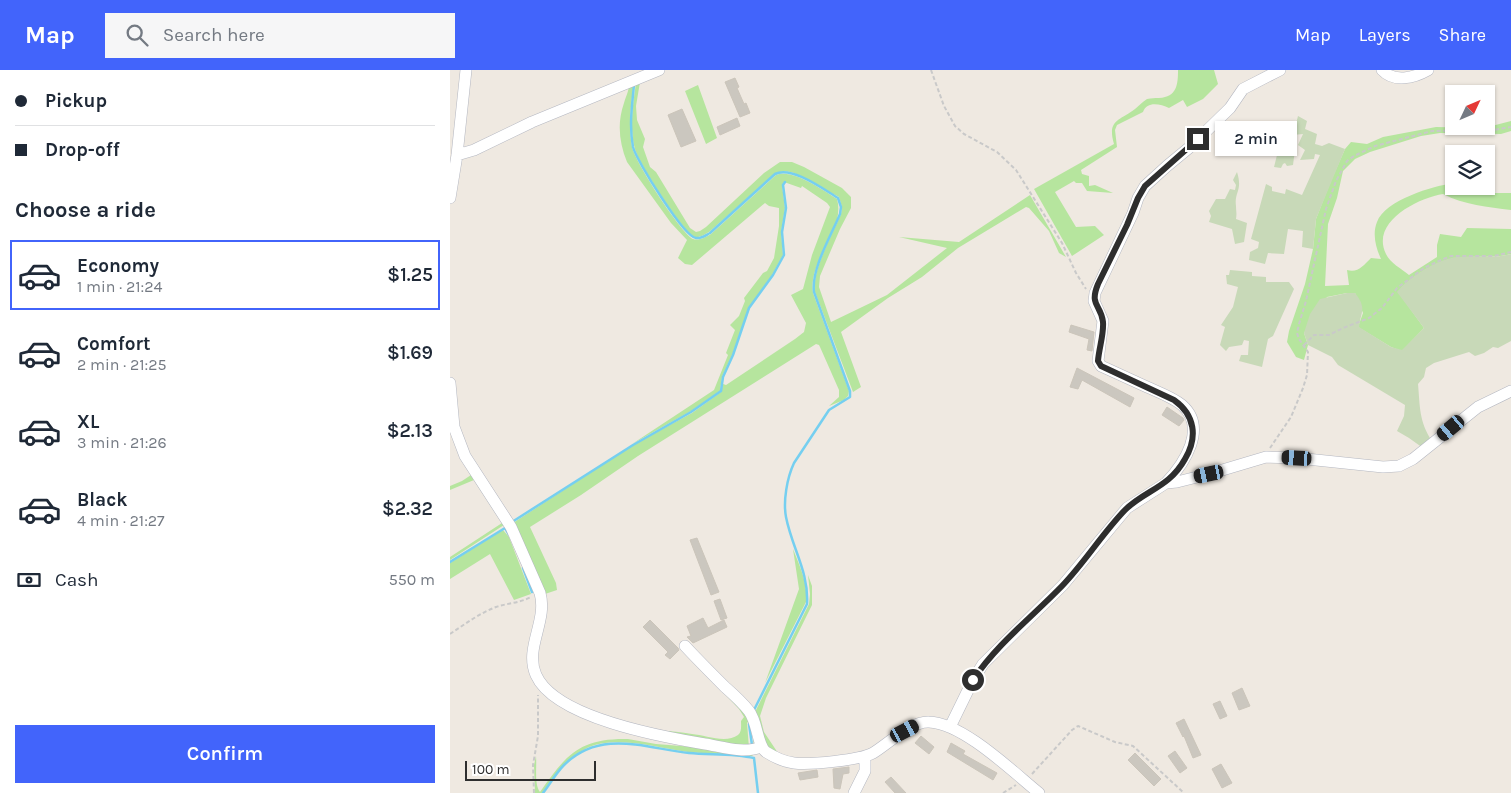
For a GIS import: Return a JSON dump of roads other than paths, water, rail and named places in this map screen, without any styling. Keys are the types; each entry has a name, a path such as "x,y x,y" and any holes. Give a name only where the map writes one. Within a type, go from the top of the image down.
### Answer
{"street":[{"path":"450,198 457,156 466,70"},
{"path":"457,156 474,150 532,122 659,70"},
{"path":"950,727 973,680 986,660 1063,585 1127,508 1166,483 1182,465 1190,450 1193,427 1191,418 1186,410 1174,400 1101,366 1098,361 1103,320 1094,301 1094,293 1145,186 1161,170 1190,147 1230,108 1243,89 1280,70"},
{"path":"1382,70 1390,76 1399,78 1417,76 1428,70"},
{"path":"450,383 452,427 465,456 511,527 540,593 542,610 533,650 533,664 536,675 542,684 557,697 579,710 648,733 732,748 752,750 761,747"},
{"path":"1166,483 1209,474 1266,457 1297,458 1383,467 1399,466 1413,459 1478,407 1511,391"},
{"path":"684,646 746,708 756,723 761,747 775,756 796,764 865,757 920,723 928,722 950,727 1001,760 1040,793"},
{"path":"854,793 865,771 865,757"}],"waterway":[{"path":"634,85 631,131 636,155 672,212 690,234 696,238 710,233 775,174 782,172 790,173 816,184 838,198 841,207 840,214 819,263 814,283 814,292 850,391 850,397 829,410 794,463 789,476 785,497 785,511 803,571 807,604 754,710"},
{"path":"512,522 633,445 691,412 721,391 723,377 733,355 749,308 773,275 784,255 782,232 786,208 783,185 785,182"},
{"path":"450,562 505,528 509,535"},
{"path":"523,568 532,592"},
{"path":"749,724 752,745"},
{"path":"543,793 561,768 578,754 593,747 608,744 639,745 689,753 754,758 758,793"}]}
